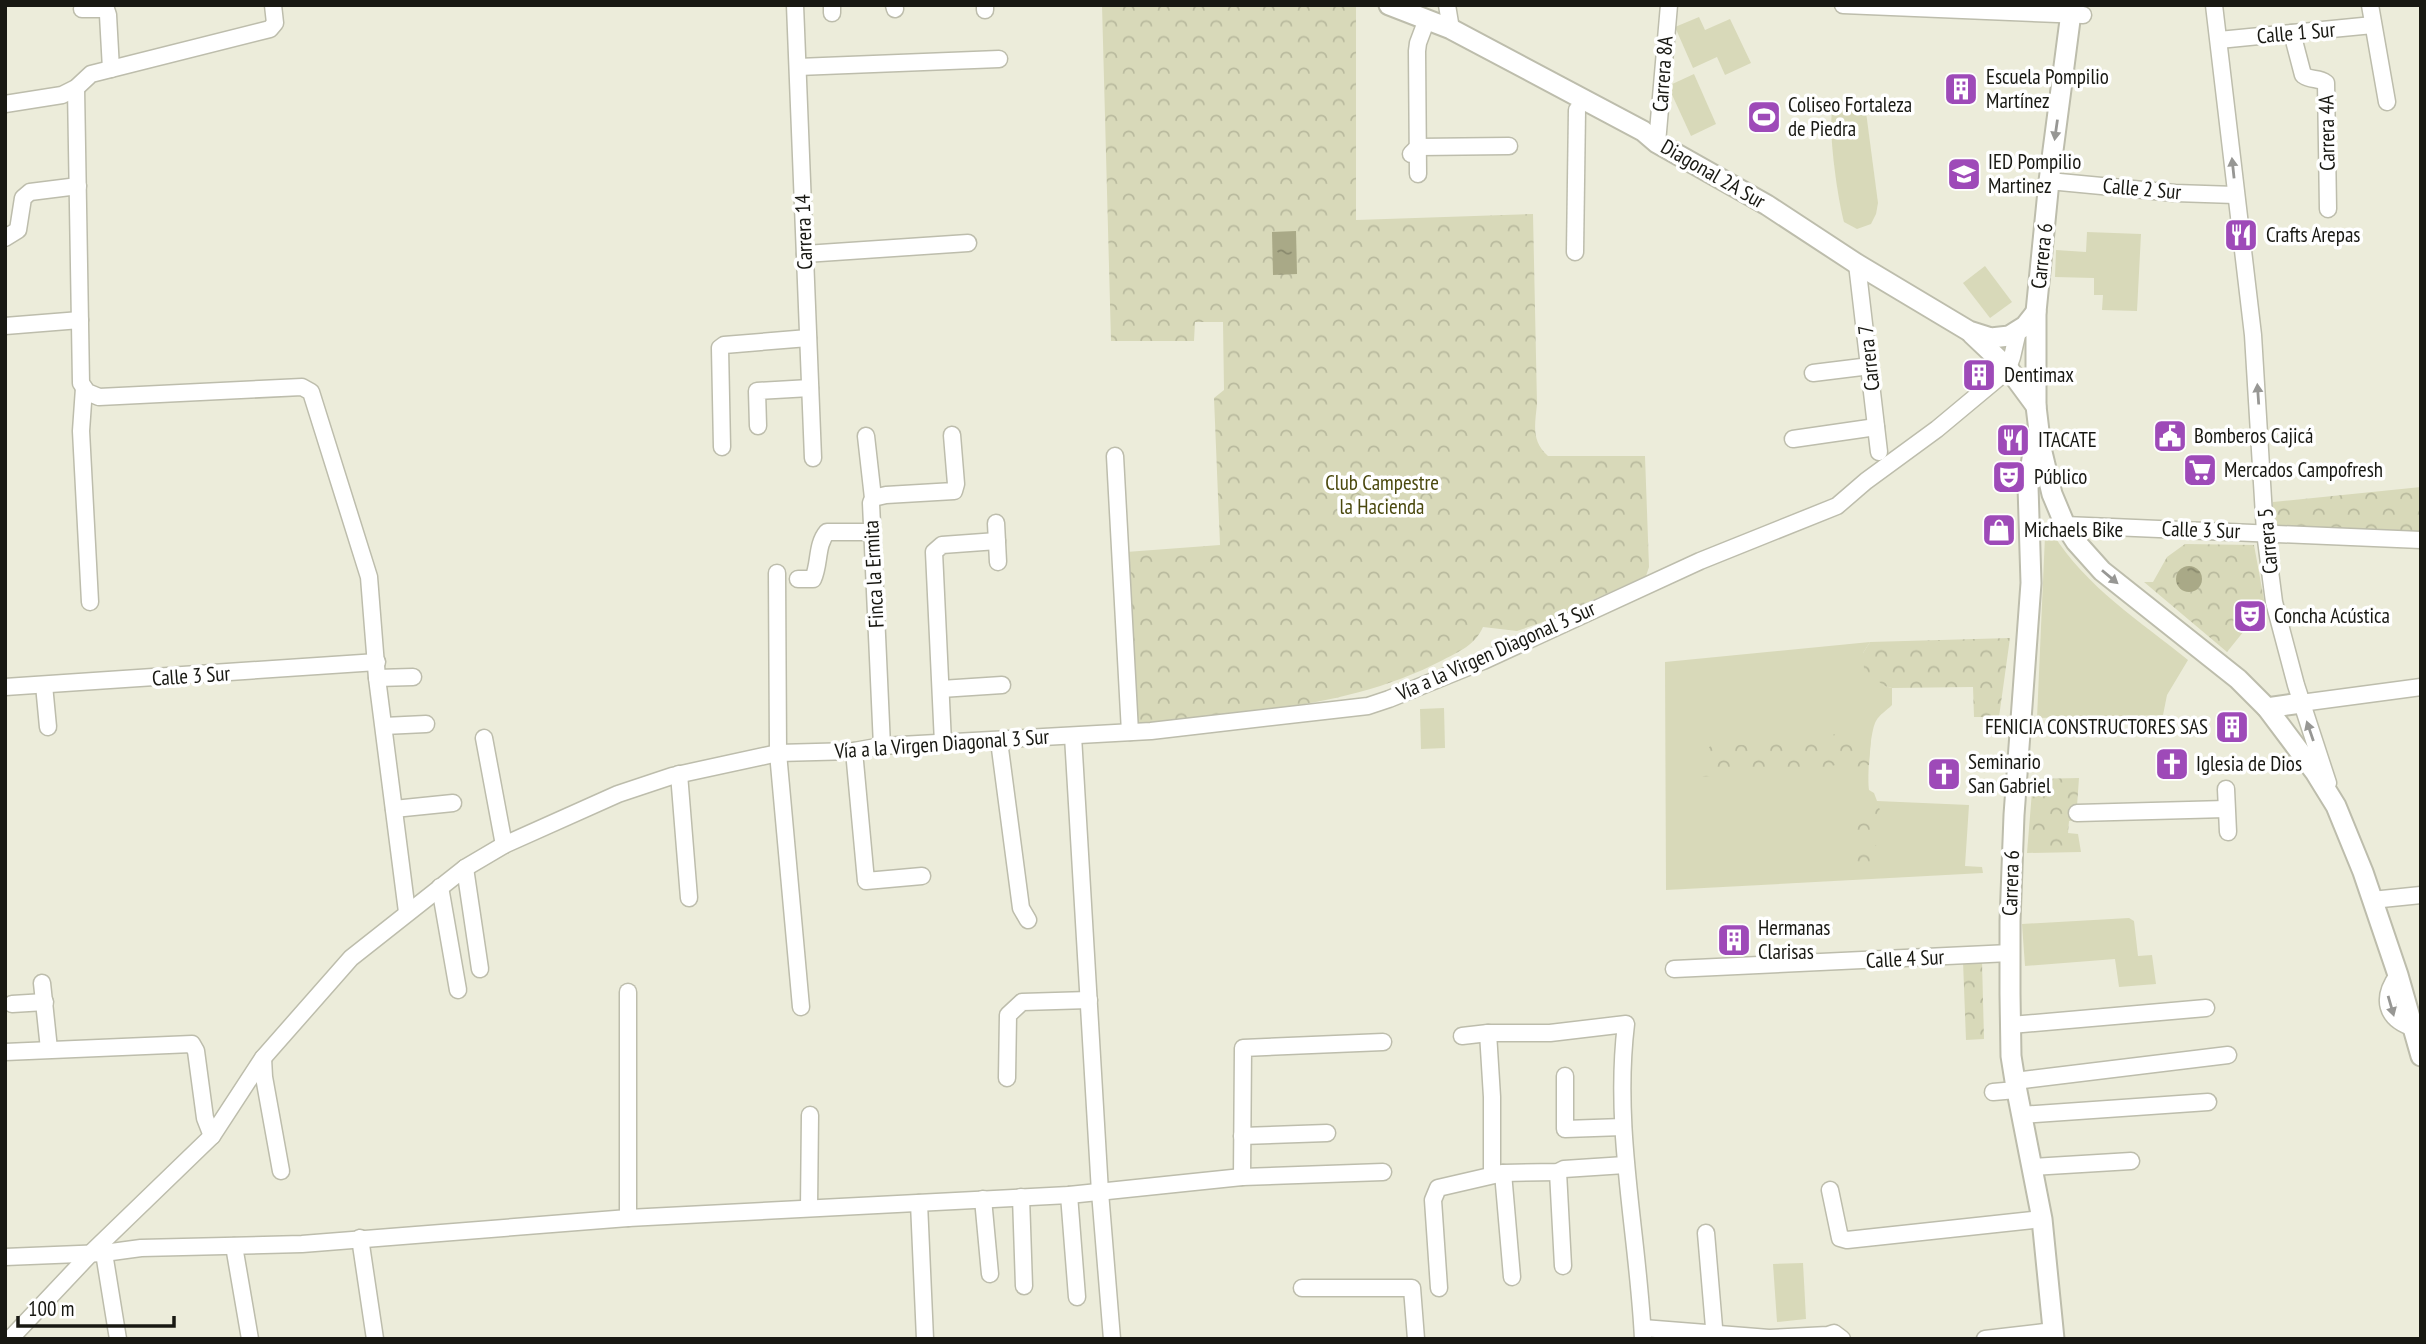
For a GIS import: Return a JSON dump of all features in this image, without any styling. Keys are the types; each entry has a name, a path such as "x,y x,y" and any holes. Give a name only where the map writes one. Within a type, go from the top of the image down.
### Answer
{"main road":[{"name":"Diagonal 2A Sur","path":"1389,5 1451,29 1643,131 1657,143 1767,205 1857,264 1969,331"},
{"name":"Carrera 6","path":"2053,1335 2042,1219 2015,1085 2010,953 2014,814 2031,583 2028,486 2037,415 2036,312 2049,181 2076,11"},
{"path":"1969,331 1991,338 2009,335 2018,331 2036,312"},
{"path":"1969,331 2008,368 2037,415"},
{"name":"Carrera 6","path":"2037,415 2046,471 2063,521 2076,542 2102,571 2238,679 2267,708 2308,761 2336,806"},
{"path":"2030,524 2032,517 2043,509 2050,509 2063,521"},
{"path":"2267,708 2301,703"},
{"name":"Carrera 5","path":"2336,806 2399,975 2421,1056"}],"street":[{"path":"5,104 62,95 76,88 92,74 273,27 273,5"},
{"name":"Carrera 14","path":"795,5 813,458"},
{"path":"1447,5 1451,29"},
{"name":"Carrera 8A","path":"1657,143 1669,5"},
{"path":"1843,5 2076,11"},
{"name":"Carrera 5","path":"2214,5 2253,335 2265,532 2274,602 2301,703 2336,806"},
{"path":"2370,5 2387,102"},
{"path":"82,9 106,9 111,69"},
{"path":"1418,174 1414,152 1418,43 1427,19"},
{"name":"Calle 1 Sur","path":"2219,40 2373,25"},
{"name":"Carrera 4A","path":"2292,33 2303,75 2326,83 2328,209"},
{"path":"798,67 999,59"},
{"path":"76,88 81,383 93,396 100,397 307,388 310,392 369,576 377,670 407,912"},
{"path":"1575,252 1577,110"},
{"path":"1414,152 1509,146"},
{"name":"Calle 2 Sur","path":"2049,181 2175,193 2235,195"},
{"path":"5,238 18,230 23,198 30,192 78,186"},
{"path":"805,254 968,243"},
{"name":"Carrera 7","path":"1857,264 1879,452"},
{"path":"5,326 80,320"},
{"path":"2008,368 2018,331"},
{"path":"722,447 720,348 724,345 808,338"},
{"path":"1813,373 1870,366"},
{"name":"Vía a la Virgen Diagonal 3 Sur","path":"10,1339 212,1136 263,1058 351,958 465,868 504,845 618,794 679,774 778,753 853,751 882,746 1130,732 1368,706 1483,661 1700,561 1837,506 1866,481 1937,429 2008,368"},
{"path":"84,388 81,431 90,602"},
{"path":"758,426 757,391 810,388"},
{"path":"1793,439 1876,427"},
{"name":"Finca la Ermita","path":"882,746 870,503 873,498 886,495 954,491 956,484 952,435"},
{"path":"866,436 873,498"},
{"path":"1115,456 1130,732"},
{"name":"Calle 3 Sur","path":"2063,521 2421,540"},
{"path":"996,523 998,562"},
{"path":"798,579 813,579 817,570 821,540 827,532 872,532"},
{"path":"943,743 934,552 942,545 997,541"},
{"path":"777,573 778,753 801,1007"},
{"name":"Calle 3 Sur","path":"5,687 377,670 413,677"},
{"path":"44,685 48,727"},
{"path":"941,689 1002,685"},
{"path":"2301,703 2421,687"},
{"path":"384,726 426,724"},
{"path":"1073,736 1100,1192 1112,1339"},
{"path":"484,738 504,845"},
{"path":"999,741 1021,908 1028,920"},
{"path":"853,751 866,881 922,876"},
{"path":"679,774 689,898"},
{"path":"2226,789 2228,832"},
{"path":"394,809 453,803"},
{"path":"2077,813 2226,809"},
{"path":"465,868 480,969"},
{"path":"440,887 458,990"},
{"path":"2372,900 2421,895"},
{"name":"Calle 4 Sur","path":"1674,969 2010,953"},
{"path":"42,983 48,1049"},
{"path":"628,992 628,1218"},
{"path":"1007,1078 1008,1015 1022,1002 1089,1000"},
{"path":"12,1004 45,1002"},
{"path":"2011,1025 2206,1008"},
{"path":"1462,1036 1488,1033 1550,1033 1626,1024 1621,1063 1625,1165 1643,1333 1744,1338 1832,1338"},
{"path":"1488,1033 1497,1174 1512,1278"},
{"path":"1242,1177 1243,1048 1383,1041"},
{"path":"5,1052 191,1044 196,1051 205,1118 212,1136"},
{"path":"1993,1092 2015,1085 2228,1055"},
{"path":"263,1058 281,1171"},
{"path":"1565,1076 1565,1129 1623,1127"},
{"path":"2021,1115 2208,1102"},
{"path":"809,1208 810,1115"},
{"path":"1242,1136 1327,1133"},
{"path":"2032,1167 2130,1161"},
{"path":"1439,1288 1433,1200 1438,1188 1497,1174 1558,1172 1564,1169 1625,1165"},
{"path":"5,1257 141,1248 302,1244 628,1218 1069,1195 1242,1177 1383,1172"},
{"path":"1558,1172 1563,1266"},
{"path":"1830,1190 1840,1238 1847,1240 2042,1219"},
{"path":"1069,1195 1077,1297"},
{"path":"1021,1197 1024,1286"},
{"path":"983,1199 990,1274"},
{"path":"919,1203 925,1339"},
{"path":"1706,1233 1715,1336"},
{"path":"360,1238 375,1339"},
{"path":"234,1246 250,1339"},
{"path":"99,1252 118,1339"},
{"path":"1302,1288 1412,1288 1416,1339"},
{"path":"1985,1339 2053,1335"}],"green space":[{"name":"Club Campestre la Hacienda","path":"1102,5 1356,5 1356,220 1533,214 1537,438 1548,456 1645,456 1649,567 1646,576 1546,621 1517,631 1483,627 1471,643 1455,654 1370,689 1294,706 1138,725 1126,552 1220,545 1214,398 1224,390 1223,322 1195,322 1194,341 1111,341"},
{"path":"1699,17 1705,30 1730,19 1751,63 1725,75 1717,57 1693,68 1675,27"},
{"path":"1694,74 1716,124 1691,136 1668,86"},
{"path":"1850,98 1862,103 1866,112 1878,203 1871,224 1857,229 1844,222 1836,182 1831,130 1833,107 1843,99"},
{"path":"2087,232 2141,234 2137,311 2102,310 2103,295 2094,295 2094,278 2055,277 2056,250 2086,252"},
{"path":"1985,266 2012,302 1990,318 1963,283"},
{"path":"2421,487 2421,533 2273,527 2273,502"},
{"path":"2053,534 2081,571 2098,587 2188,660 2167,695 2163,715 2037,718 2045,536"},
{"path":"2185,544 2254,545 2265,605 2227,652 2144,582 2153,582 2167,557"},
{"path":"2010,638 1999,717 1974,717 1973,687 1892,688 1884,686 1864,669 1863,653 1870,642"},
{"path":"1870,642 1863,653 1884,686 1892,688 1892,705 1874,726 1869,790 1874,793 1877,801 1969,805 1965,866 1982,867 1983,873 1666,890 1665,662"},
{"path":"1444,708 1445,748 1421,749 1420,709"},
{"path":"1835,734 1871,739 1869,765 1856,767 1847,762 1820,769 1775,770 1757,775 1700,777 1698,773 1706,766 1709,747 1720,742 1742,745 1815,739"},
{"path":"2079,778 2076,820 2069,821 2068,833 2078,834 2081,852 2027,853 2033,779"},
{"path":"1869,799 1880,809 1869,832 1874,844 1879,848 1879,856 1870,879 1865,879 1852,861 1852,852 1857,838 1858,809 1864,800"},
{"path":"2129,918 2134,921 2138,956 2152,955 2156,984 2119,987 2115,959 2025,966 2022,924"},
{"path":"1963,961 1982,961 1984,1039 1966,1040"},
{"path":"1803,1263 1806,1319 1777,1322 1773,1264"}],"water":[{"path":"1296,231 1297,274 1273,275 1272,232"},
{"path":"2189,566 2198,570 2202,579 2198,588 2189,592 2180,588 2176,579 2180,570"}],"place":[{"name":"Escuela Pompilio Martínez","path":"1961,89"},
{"name":"Coliseo Fortaleza de Piedra","path":"1764,117"},
{"name":"IED Pompilio Martinez","path":"1964,174"},
{"name":"Crafts Arepas","path":"2241,235"},
{"name":"Dentimax","path":"1979,375"},
{"name":"Bomberos Cajicá","path":"2170,436"},
{"name":"ITACATE","path":"2013,440"},
{"name":"Mercados Campofresh","path":"2200,470"},
{"name":"Público","path":"2009,477"},
{"name":"Michaels Bike","path":"1999,530"},
{"name":"Concha Acústica","path":"2250,616"},
{"name":"FENICIA CONSTRUCTORES SAS","path":"2232,727"},
{"name":"Iglesia de Dios","path":"2172,764"},
{"name":"Seminario San Gabriel","path":"1944,774"},
{"name":"Hermanas Clarisas","path":"1734,940"}]}
